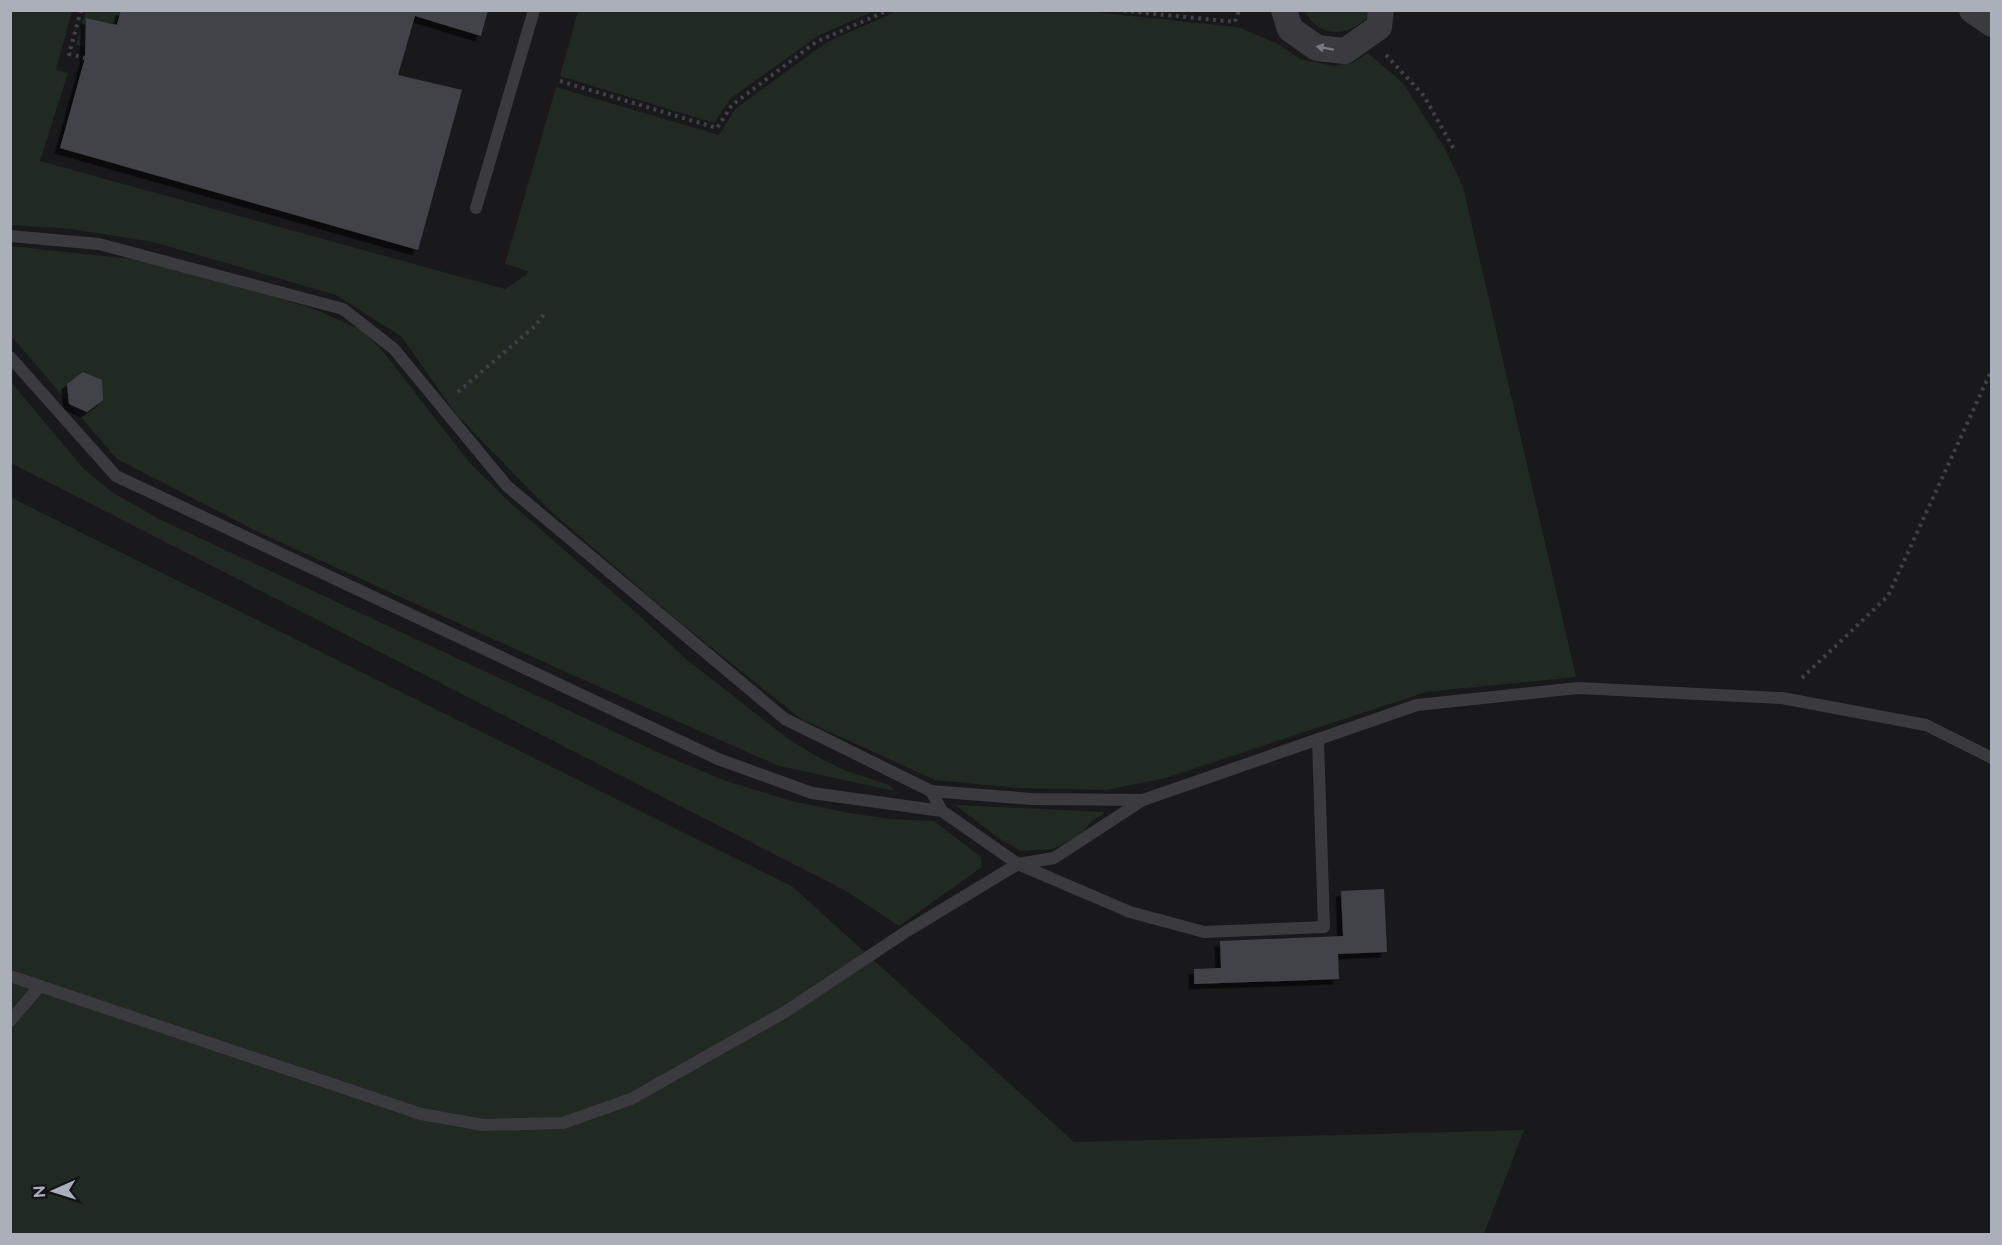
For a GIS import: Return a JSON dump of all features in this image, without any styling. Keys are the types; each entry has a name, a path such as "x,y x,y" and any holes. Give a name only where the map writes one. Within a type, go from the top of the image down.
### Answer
{"street":[{"path":"1284,10 1290,29 1317,48 1345,51 1379,27 1381,10"},
{"path":"1972,10 1992,24"}],"lane":[{"path":"476,208 534,10"},
{"path":"10,236 99,244 343,309 394,349 507,486 785,719 931,791 1032,799 1143,800"},
{"path":"10,357 116,476 718,759 812,793 942,811"},
{"path":"10,976 421,1114 483,1125 563,1123 632,1100 785,1012 907,931 1018,864 1054,858 1143,800 1417,705 1578,688 1782,698 1926,725 1992,758"},
{"path":"931,791 942,811 1018,864 1130,912 1204,932 1324,927 1318,739"},
{"path":"10,1021 40,986"}],"path":[{"path":"81,10 69,54 85,58"},
{"path":"560,81 717,128 732,105 816,42 889,10"},
{"path":"1116,10 1235,22 1239,10"},
{"path":"1367,36 1424,96 1455,152"},
{"path":"442,407 535,326 546,312"},
{"path":"1782,698 1888,596 1992,369"}],"shaded area":[{"path":"116,10 121,12 117,25 87,18 85,47 76,45 86,11"},
{"path":"578,10 874,11 818,36 731,98 714,123 560,76"},
{"path":"1074,10 1238,27 1278,44 1300,59 1334,66 1354,62 1368,53 1403,83 1444,147 1463,187 1576,677 1426,692 1166,778 1106,790 1017,788 935,780 801,719 678,621 549,510 455,413 402,337 336,295 153,242 71,229 11,225 11,11 72,11 56,70 68,73 40,161 505,289 526,275 528,271 505,264 556,87 719,135 736,108 827,42 897,11"},
{"path":"1305,11 1371,11 1356,26 1337,32 1319,27 1311,21"},
{"path":"10,246 132,259 312,308 361,330 382,350 469,462 505,498 686,659 787,738 844,770 889,785 895,791 779,766 262,534 117,459 11,336"},
{"path":"10,381 84,469 112,492 157,518 664,755 726,781 792,801 849,813 891,819 934,821 981,857 982,867 899,926 846,891 11,463"},
{"path":"10,497 793,887 1074,1142 1524,1130 1484,1234 11,1234"},
{"path":"955,805 1104,812 1103,815 1093,820 1079,836 1053,849 1021,851 1003,841"}],"building":[{"path":"121,10 488,10 481,36 415,16 398,75 462,90 418,250 60,148 85,58 86,18 117,25"},
{"path":"83,372 102,380 103,400 87,412 69,404 67,384"},
{"path":"1384,889 1387,952 1338,954 1339,979 1194,984 1194,969 1221,968 1220,941 1343,936 1341,891"}]}
